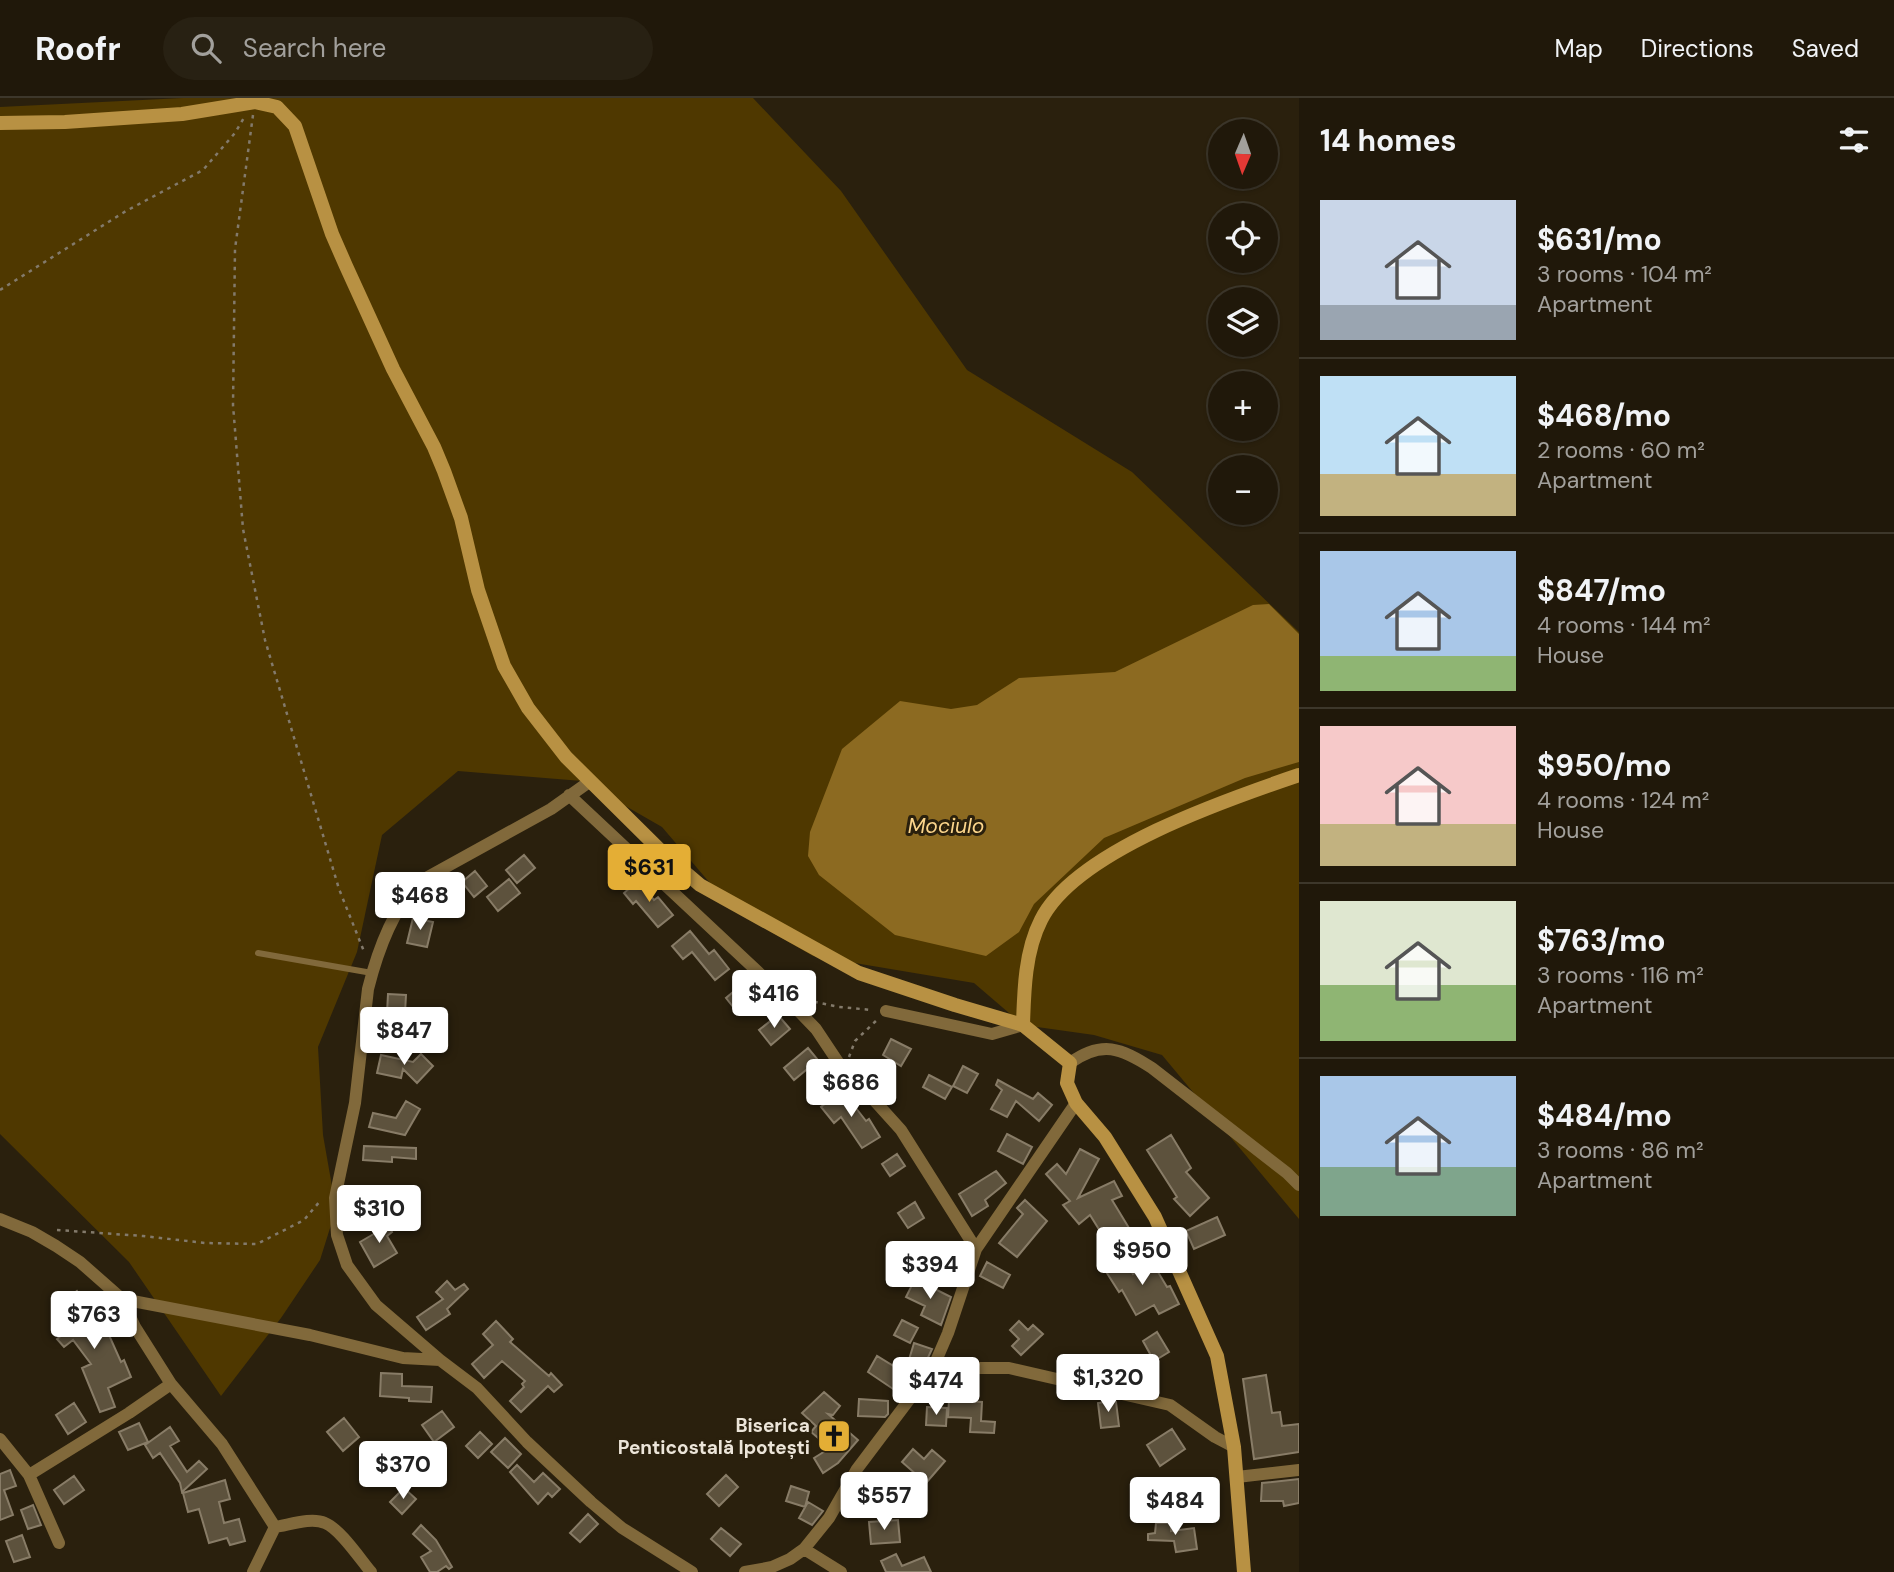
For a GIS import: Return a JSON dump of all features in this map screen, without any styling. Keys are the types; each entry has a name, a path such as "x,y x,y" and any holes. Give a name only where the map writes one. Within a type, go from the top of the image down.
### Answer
{"street":[{"path":"0,123 65,122 182,114 255,102 277,107 295,126 332,234 393,369 444,471 461,517 478,590 505,666 528,708 589,782 700,885 859,973 1023,1025 1070,1063"},
{"path":"1023,1025 1024,989 1040,921 1052,901 1071,882 1100,862 1166,826 1212,806 1299,775"},
{"path":"589,782 551,809 416,883 402,900 372,972 368,989 355,1103 334,1198 337,1236 347,1265 376,1305 477,1388 527,1442 590,1502 622,1528 692,1572"},
{"path":"569,795 816,1029 844,1071 901,1130 976,1249"},
{"path":"886,1011 992,1034 1023,1025"},
{"path":"1244,1572 1234,1447 1217,1356 1155,1217 1105,1137 1076,1103 1067,1083 1070,1063 1084,1053 1108,1048 1130,1054 1163,1076 1299,1185"},
{"path":"745,1572 772,1567 790,1559 804,1549 828,1518 857,1469 933,1368 948,1333 976,1249 1076,1103"},
{"path":"0,1219 32,1232 80,1262 122,1298 135,1327 171,1384 222,1444 275,1527"},
{"path":"122,1298 310,1335 403,1358 440,1360"},
{"path":"933,1368 1009,1368 1170,1405 1234,1447"},
{"path":"29,1475 171,1384"},
{"path":"0,1439 29,1475 59,1543"},
{"path":"1237,1477 1299,1469"},
{"path":"275,1527 325,1522 338,1532 371,1572"},
{"path":"253,1572 275,1527"},
{"path":"804,1549 841,1572"}],"lane":[{"path":"258,953 372,972"}],"path":[{"path":"0,290 126,211 202,170 235,133 255,102"},
{"path":"255,102 235,249 233,405 243,529 265,640 339,889 372,972"},
{"path":"788,1000 807,1000 839,1007 886,1011"},
{"path":"844,1071 855,1041 886,1011"},
{"path":"32,1232 64,1230 205,1243 257,1244 304,1220 338,1178"}],"shaded area":[{"path":"183,98 753,98 841,191 967,370 1132,472 1299,632 1299,1219 1162,1055 1094,1035 1023,1025 974,983 813,956 733,910 662,827 582,781 458,771 382,835 357,952 318,1047 323,1135 336,1209 320,1260 281,1318 221,1396 129,1262 0,1134 0,107"}],"water":[{"name":"Mociulo","path":"1269,604 1299,634 1299,762 1245,778 1104,838 1034,904 1019,932 986,956 895,935 819,875 808,856 810,832 842,749 900,701 951,709 977,705 1019,678 1115,672 1253,605"}],"building":[{"path":"524,855 535,868 517,883 506,870"},
{"path":"475,871 487,886 474,897 462,882"},
{"path":"509,879 520,893 498,911 487,897"},
{"path":"639,880 654,900 658,897 673,915 658,927 636,901 633,904 624,893"},
{"path":"413,918 433,922 427,947 407,943"},
{"path":"690,931 709,954 714,950 729,969 715,980 692,952 683,959 672,946"},
{"path":"745,982 758,997 738,1013 726,998"},
{"path":"388,994 406,995 405,1013 387,1013"},
{"path":"778,1015 790,1029 771,1045 759,1030"},
{"path":"891,1039 911,1049 901,1066 883,1055"},
{"path":"808,1048 818,1060 794,1080 784,1068"},
{"path":"421,1054 433,1066 417,1083 403,1069 401,1078 377,1073 381,1055 413,1062"},
{"path":"963,1066 978,1074 967,1093 953,1086"},
{"path":"929,1075 952,1087 945,1099 923,1087"},
{"path":"998,1080 1033,1099 1038,1093 1052,1105 1039,1121 1016,1101 1007,1117 991,1109 1002,1090 996,1085"},
{"path":"842,1090 866,1121 869,1119 880,1137 862,1148 841,1117 834,1123 821,1107"},
{"path":"406,1101 420,1109 405,1135 369,1127 373,1113 396,1118"},
{"path":"1007,1134 1032,1147 1023,1164 998,1151"},
{"path":"1171,1135 1191,1168 1186,1172 1209,1198 1190,1216 1174,1199 1177,1197 1147,1150"},
{"path":"364,1146 416,1148 416,1159 392,1157 392,1162 363,1160"},
{"path":"1080,1149 1099,1159 1078,1198 1114,1181 1122,1196 1112,1200 1132,1233 1110,1247 1090,1215 1079,1224 1063,1205 1070,1201 1046,1174 1057,1164 1066,1174"},
{"path":"897,1154 905,1166 890,1176 882,1164"},
{"path":"996,1171 1006,1183 985,1200 988,1206 972,1216 959,1194"},
{"path":"1025,1200 1047,1221 1017,1257 999,1243 1023,1214 1017,1208"},
{"path":"915,1202 924,1218 908,1228 898,1213"},
{"path":"1217,1217 1225,1235 1194,1249 1186,1231"},
{"path":"385,1221 392,1232 387,1236 397,1253 374,1267 360,1242 377,1232 374,1228"},
{"path":"1123,1258 1133,1274 1152,1262 1167,1287 1170,1286 1179,1304 1159,1314 1154,1305 1136,1315 1122,1290 1119,1292 1105,1270"},
{"path":"987,1262 1010,1275 1003,1288 980,1276"},
{"path":"915,1279 951,1297 941,1325 921,1315 925,1306 906,1297"},
{"path":"447,1281 455,1290 464,1284 468,1289 447,1309 450,1314 426,1330 417,1317 443,1299 436,1292"},
{"path":"77,1291 89,1306 86,1308 109,1335 131,1377 108,1388 115,1407 100,1412 82,1368 91,1364 73,1340 64,1347 57,1339 73,1326 58,1306"},
{"path":"902,1320 918,1328 910,1343 894,1335"},
{"path":"496,1321 513,1339 510,1342 549,1376 551,1373 562,1385 554,1392 548,1386 521,1412 510,1401 524,1387 522,1384 525,1381 502,1361 484,1378 472,1364 493,1345 483,1334"},
{"path":"1019,1321 1028,1330 1033,1325 1043,1334 1021,1355 1012,1346 1019,1339 1010,1330"},
{"path":"1157,1332 1169,1352 1154,1361 1143,1341"},
{"path":"914,1343 932,1349 925,1364 902,1395 868,1372 877,1356 905,1373"},
{"path":"1121,1356 1130,1370 1116,1379 1108,1365"},
{"path":"381,1373 402,1374 402,1386 432,1387 431,1402 380,1396"},
{"path":"1266,1375 1272,1413 1280,1412 1282,1426 1299,1424 1299,1452 1254,1459 1243,1379"},
{"name":"Biserica Penticostală Ipotești","path":"824,1392 840,1406 833,1415 828,1414 858,1440 838,1463 823,1473 814,1458 830,1448 811,1432 816,1426 802,1413"},
{"path":"859,1399 888,1401 888,1414 885,1417 858,1416"},
{"path":"949,1400 982,1402 981,1421 995,1422 994,1433 970,1432 971,1418 948,1417"},
{"path":"1116,1402 1119,1426 1101,1428 1098,1403"},
{"path":"74,1403 86,1422 68,1434 56,1415"},
{"path":"927,1407 947,1408 946,1426 926,1425"},
{"path":"442,1411 454,1427 434,1442 422,1425"},
{"path":"344,1418 359,1437 343,1451 327,1432"},
{"path":"139,1423 148,1442 128,1450 119,1432"},
{"path":"170,1427 179,1441 170,1446 187,1472 199,1461 207,1469 182,1492 180,1483 160,1453 153,1458 145,1445"},
{"path":"1172,1429 1185,1449 1160,1466 1147,1445"},
{"path":"480,1432 492,1444 478,1458 466,1446"},
{"path":"505,1438 521,1454 508,1468 491,1452"},
{"path":"913,1449 924,1459 932,1450 945,1461 926,1483 902,1462"},
{"path":"517,1465 534,1482 543,1473 560,1489 552,1497 548,1493 538,1504 510,1472"},
{"path":"10,1470 16,1486 4,1490 13,1515 0,1520 0,1474"},
{"path":"726,1475 738,1487 719,1506 707,1494"},
{"path":"74,1476 84,1490 64,1504 54,1490"},
{"path":"1299,1479 1299,1503 1284,1506 1283,1501 1261,1501 1262,1483"},
{"path":"225,1480 230,1499 219,1502 224,1523 239,1519 245,1541 230,1545 227,1538 209,1543 199,1509 188,1512 183,1493"},
{"path":"791,1486 809,1492 805,1507 786,1501"},
{"path":"404,1488 416,1499 402,1514 390,1502"},
{"path":"808,1502 823,1511 812,1525 799,1518"},
{"path":"33,1505 41,1525 28,1529 21,1510"},
{"path":"588,1514 598,1524 580,1542 570,1533"},
{"path":"898,1520 900,1542 871,1544 869,1522"},
{"path":"1156,1523 1171,1523 1171,1531 1194,1528 1197,1549 1176,1552 1174,1541 1148,1540 1148,1534 1155,1533"},
{"path":"421,1525 436,1540 452,1567 449,1569 446,1566 437,1572 430,1572 421,1557 431,1551 413,1534"},
{"path":"721,1528 741,1544 730,1556 711,1539"},
{"path":"22,1535 30,1557 14,1562 6,1541"},
{"path":"896,1554 902,1566 924,1557 931,1572 886,1572 881,1561"}],"place":[{"name":"Biserica Penticostală Ipotești","path":"834,1436"}]}
